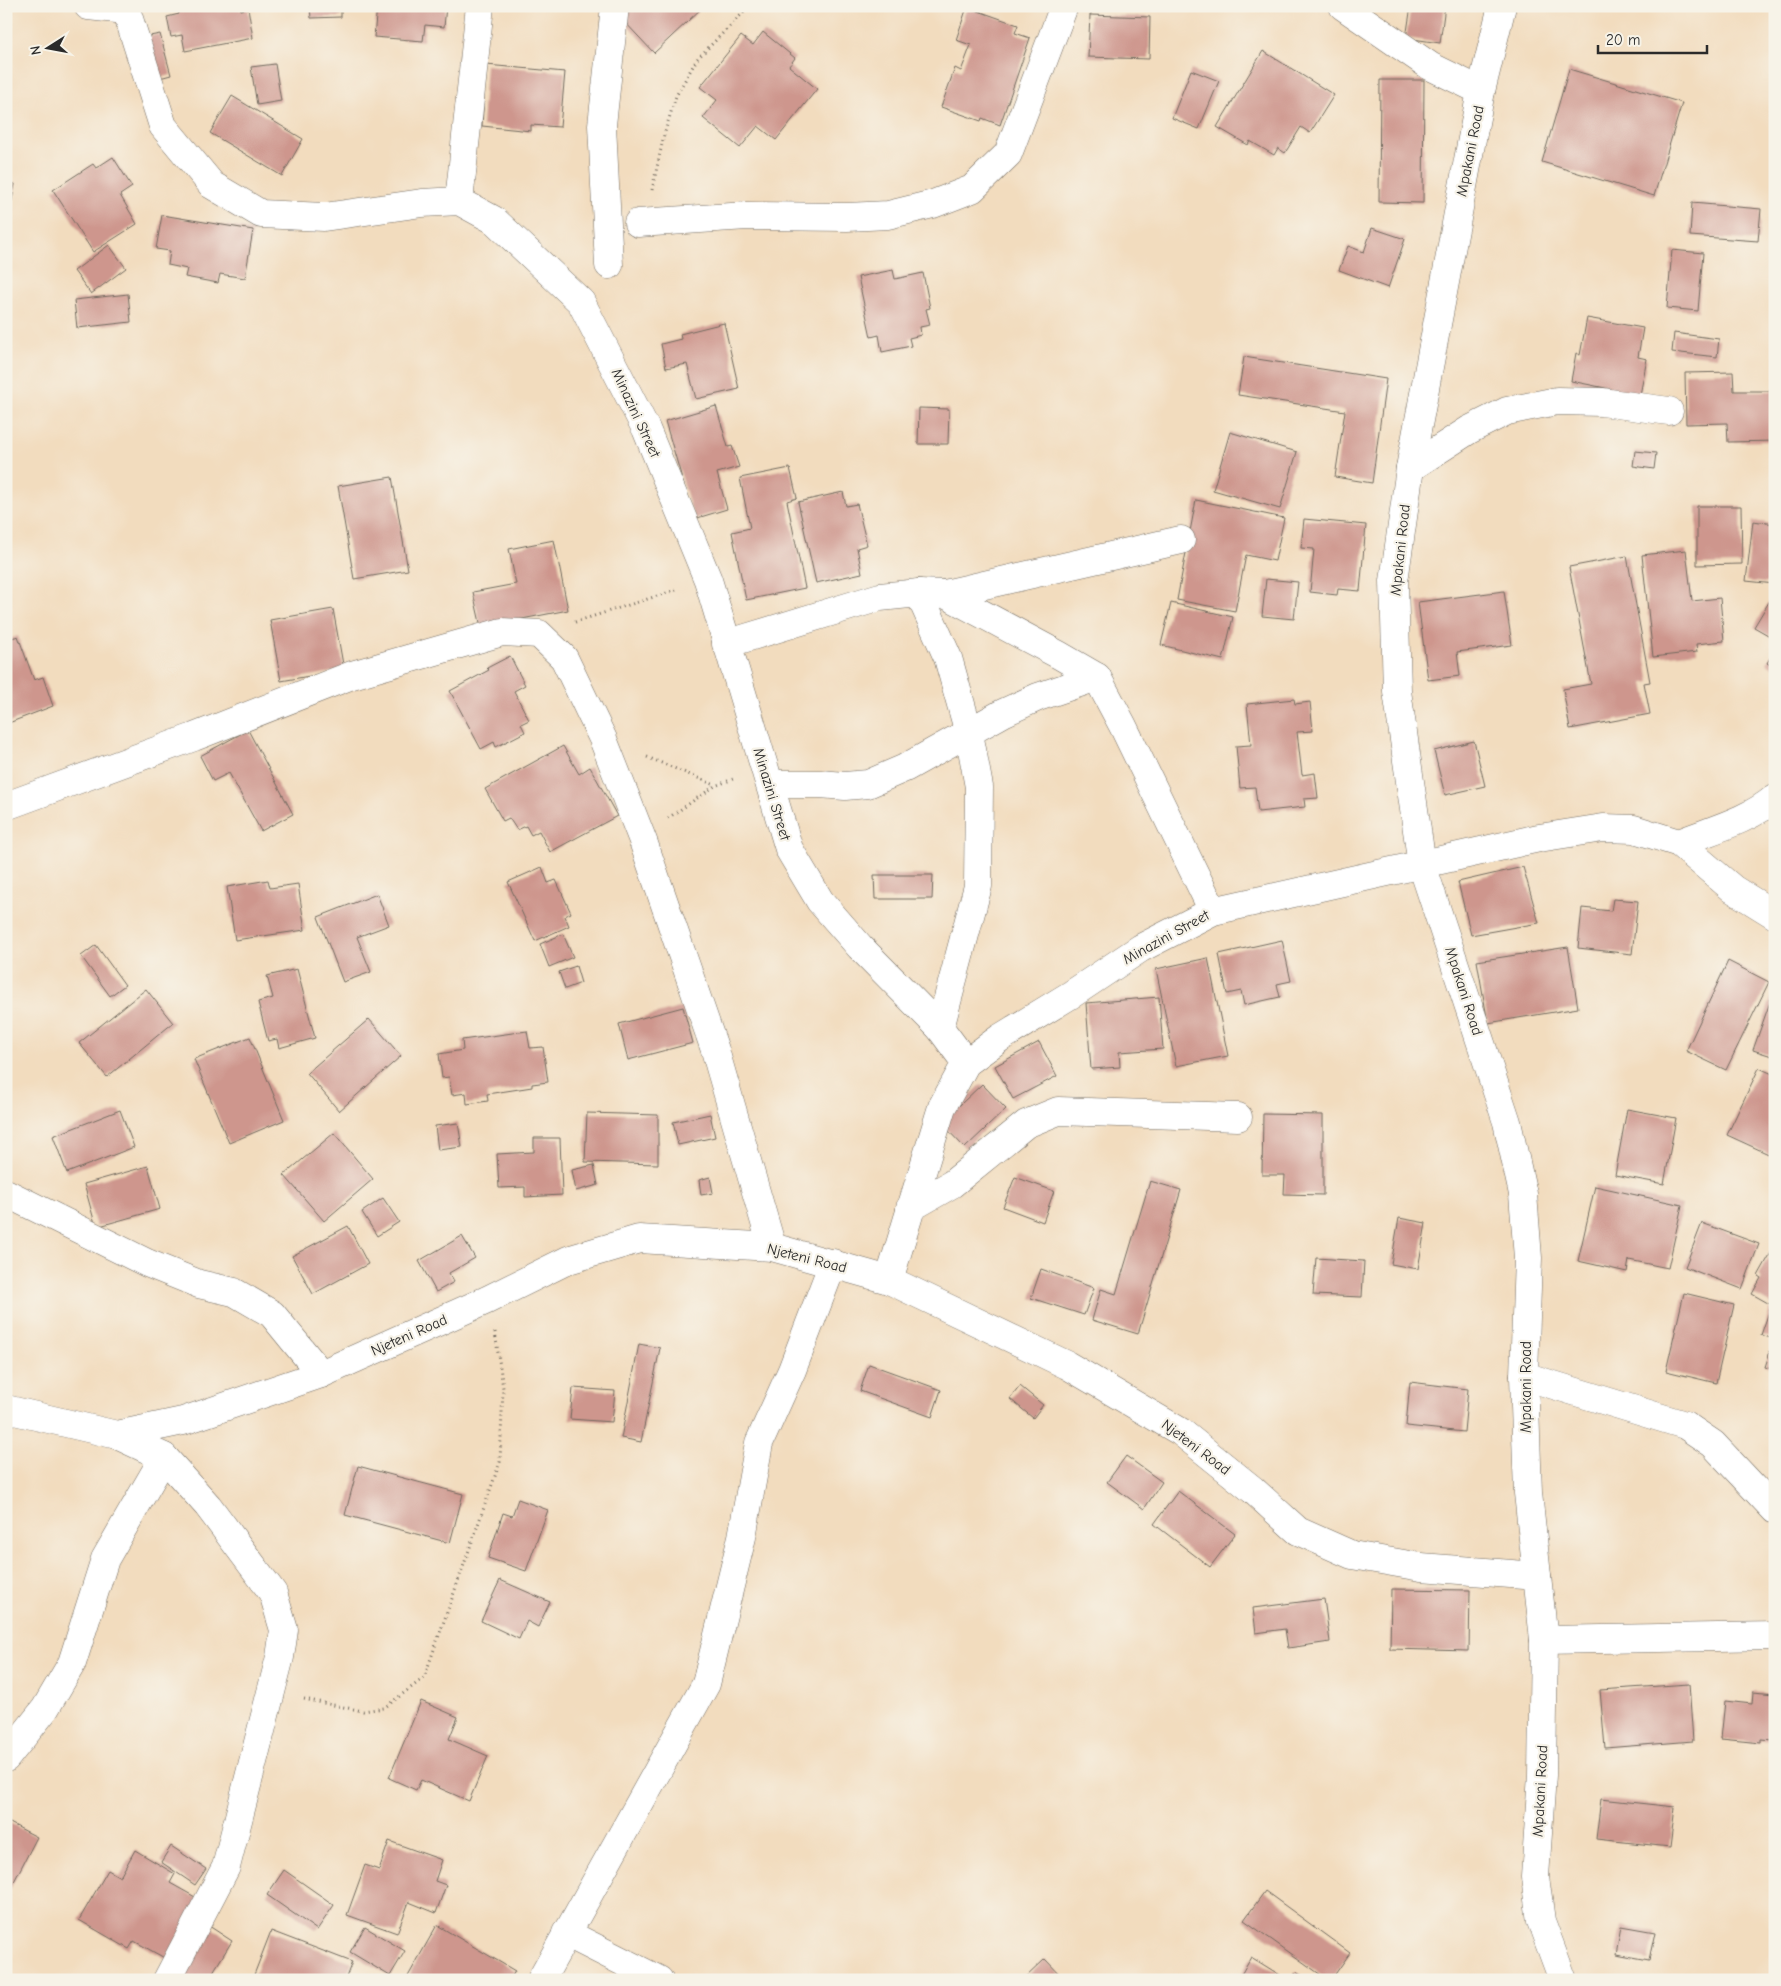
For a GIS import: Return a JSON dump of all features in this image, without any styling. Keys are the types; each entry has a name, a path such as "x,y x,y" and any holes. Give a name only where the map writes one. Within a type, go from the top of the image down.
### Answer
{"street":[{"path":"88,6 126,8 163,126 212,184 261,214 324,217 422,203 460,201 480,6"},
{"path":"609,265 602,125 615,6"},
{"path":"638,223 748,216 888,216 933,204 972,189 1008,154 1064,6"},
{"path":"1344,6 1430,66 1481,91"},
{"name":"Mpakani Road","path":"1502,6 1481,91 1410,468 1394,581 1397,691 1422,865 1508,1122 1523,1194 1528,1258 1524,1376 1528,1493 1544,1640 1542,1775 1535,1877 1541,1920 1563,1980"},
{"name":"Minazini Street","path":"460,201 494,220 581,302 646,429 708,580 789,848 820,901 860,947 940,1028 966,1063"},
{"path":"1410,468 1469,430 1507,411 1557,401 1602,402 1669,412"},
{"path":"726,644 880,597 932,594 1181,540"},
{"path":"932,594 1097,677 1123,726 1213,911"},
{"path":"932,594 969,732 979,787 978,886 940,1028"},
{"path":"6,806 194,737 352,675 502,632 539,634 564,658 603,739 643,841 715,1050 772,1246"},
{"path":"767,776 845,786 868,784 905,768 1003,712 1097,677"},
{"path":"1775,798 1762,809 1679,843 1733,889 1775,915"},
{"name":"Minazini Street","path":"889,1280 942,1107 966,1063 1000,1038 1072,994 1141,948 1213,911 1539,838 1602,828 1634,829 1679,843"},
{"path":"910,1208 952,1184 1026,1124 1058,1111 1238,1117"},
{"path":"6,1193 148,1262 199,1284 234,1292 272,1314 320,1374"},
{"name":"Njeteni Road","path":"6,1409 117,1435 183,1421 320,1374 487,1300 568,1260 639,1239 772,1246 889,1280 1067,1365 1181,1432 1253,1490 1298,1531 1352,1555 1421,1567 1538,1576"},
{"path":"541,1980 706,1684 742,1537 759,1444 792,1370 833,1263"},
{"path":"1524,1376 1685,1425 1713,1444 1775,1510"},
{"path":"117,1435 164,1457 208,1506 273,1592 284,1630 280,1657 226,1866 167,1980"},
{"path":"6,1758 45,1708 72,1664 105,1559 164,1457"},
{"path":"1544,1640 1775,1636"},
{"path":"566,1933 659,1980"}],"path":[{"path":"638,223 650,197 664,135 676,96 697,59 750,6"},
{"path":"539,634 708,580"},
{"path":"603,739 715,786"},
{"path":"643,841 673,814 715,786 767,776"},
{"path":"271,1692 363,1711 384,1708 424,1678 500,1462 503,1388 497,1339 487,1300"}],"building":[{"path":"177,6 240,6 241,10 248,8 253,38 185,51 182,35 171,37 167,17 179,14"},
{"path":"310,6 341,6 341,17 311,18"},
{"path":"377,6 446,6 444,27 425,25 423,41 374,37"},
{"path":"636,6 704,6 654,53 622,19"},
{"path":"1411,6 1445,6 1440,43 1406,38"},
{"path":"967,7 1018,25 1015,33 1030,38 1000,125 982,118 981,121 941,107 955,68 961,71 971,45 956,40"},
{"path":"1090,15 1150,17 1149,59 1088,57"},
{"path":"763,32 795,58 789,66 817,89 776,140 758,126 740,148 703,118 717,100 700,87 741,36 753,45"},
{"path":"160,34 171,75 156,79 145,37"},
{"path":"1263,51 1334,95 1310,133 1301,127 1285,153 1278,148 1274,155 1250,141 1248,145 1217,127"},
{"path":"275,64 281,101 257,105 251,67"},
{"path":"486,65 565,72 560,127 531,125 531,131 482,126"},
{"path":"1569,69 1682,103 1654,196 1542,162"},
{"path":"1191,70 1219,81 1199,129 1172,118"},
{"path":"1380,80 1424,80 1423,203 1379,202"},
{"path":"232,96 303,139 282,176 210,133"},
{"path":"113,157 132,187 120,195 137,224 93,252 53,190 93,164 96,168"},
{"path":"6,182 15,184 7,226 6,226"},
{"path":"1692,203 1761,209 1758,241 1690,236"},
{"path":"162,215 253,230 245,278 220,274 218,283 185,277 187,269 168,265 170,251 156,249"},
{"path":"1372,228 1405,239 1388,288 1339,270 1348,246 1364,252"},
{"path":"109,245 126,268 91,294 74,271"},
{"path":"1672,250 1703,253 1698,311 1667,308"},
{"path":"893,270 895,279 923,273 930,308 926,309 930,325 920,327 921,335 909,338 911,346 882,352 879,335 871,337 858,277"},
{"path":"128,294 131,322 77,328 74,300"},
{"path":"1587,318 1643,328 1638,357 1647,359 1640,395 1571,381 1576,353 1580,355"},
{"path":"724,323 739,389 696,399 687,364 666,368 661,344 681,339 680,334"},
{"path":"1674,333 1719,339 1717,357 1672,352"},
{"path":"1244,357 1386,379 1372,483 1335,477 1345,411 1238,395"},
{"path":"1733,372 1734,391 1775,391 1775,441 1728,442 1727,423 1686,424 1685,373"},
{"path":"716,406 728,447 732,446 739,467 717,473 727,509 694,519 665,421"},
{"path":"919,408 949,409 948,444 918,444"},
{"path":"1230,432 1297,452 1280,509 1213,490"},
{"path":"1635,451 1656,453 1654,469 1633,466"},
{"path":"790,468 797,498 787,501 805,588 746,600 732,532 750,528 740,478"},
{"path":"392,477 408,570 354,579 338,486"},
{"path":"843,492 846,506 857,504 867,545 857,548 862,573 816,583 798,502"},
{"path":"1196,500 1284,518 1275,561 1246,555 1235,611 1177,600"},
{"path":"1697,506 1741,506 1742,564 1697,565"},
{"path":"1304,519 1366,525 1360,591 1338,589 1337,595 1310,592 1314,549 1301,548"},
{"path":"1753,521 1775,524 1775,584 1746,581"},
{"path":"554,540 568,610 481,627 473,592 516,584 509,549"},
{"path":"1686,550 1692,601 1720,598 1724,641 1696,644 1697,652 1653,657 1642,555"},
{"path":"1627,556 1650,682 1644,683 1650,714 1570,729 1563,689 1591,684 1569,567"},
{"path":"1266,579 1298,582 1294,619 1262,616"},
{"path":"1504,591 1512,645 1457,652 1460,676 1428,680 1418,602"},
{"path":"1772,597 1775,599 1775,639 1754,627"},
{"path":"1171,603 1233,617 1223,660 1161,645"},
{"path":"333,609 344,670 281,681 270,620"},
{"path":"18,636 34,680 43,677 53,706 6,724 6,640"},
{"path":"1775,650 1775,668 1767,663"},
{"path":"510,656 525,685 514,691 529,720 521,724 525,732 496,747 494,742 481,749 450,691 489,670 487,668"},
{"path":"1294,699 1295,704 1310,702 1313,731 1297,732 1302,775 1315,773 1318,798 1304,799 1305,807 1258,812 1255,787 1240,788 1236,746 1251,745 1247,704"},
{"path":"248,730 293,814 261,831 229,773 213,781 200,756"},
{"path":"1474,741 1485,786 1445,795 1434,751"},
{"path":"563,746 579,774 590,767 617,816 550,852 539,831 531,835 526,826 517,830 509,818 503,821 485,789"},
{"path":"542,867 548,883 556,880 571,913 565,916 569,926 535,941 508,882"},
{"path":"1523,867 1539,923 1471,935 1458,882"},
{"path":"874,875 933,875 932,899 875,899"},
{"path":"268,880 270,888 298,884 305,930 235,940 227,887"},
{"path":"377,894 389,925 357,937 371,972 343,982 318,917"},
{"path":"1613,899 1638,901 1632,954 1578,948 1582,908 1611,911"},
{"path":"563,934 573,957 549,967 540,944"},
{"path":"1282,940 1291,981 1277,984 1280,997 1244,1005 1241,991 1227,994 1219,954"},
{"path":"96,945 125,985 110,996 81,956"},
{"path":"1568,947 1578,1008 1488,1023 1477,961"},
{"path":"1208,958 1228,1056 1176,1066 1156,969"},
{"path":"1728,961 1769,982 1726,1070 1686,1051"},
{"path":"576,966 581,983 565,989 559,972"},
{"path":"297,969 315,1038 279,1048 277,1039 268,1041 258,1002 273,998 267,976"},
{"path":"1775,988 1775,1057 1753,1050"},
{"path":"146,989 173,1023 107,1077 79,1043"},
{"path":"1159,997 1163,1049 1119,1052 1120,1067 1091,1069 1086,1003"},
{"path":"683,1007 693,1043 628,1060 619,1024"},
{"path":"369,1019 401,1056 339,1111 307,1073"},
{"path":"527,1031 530,1048 543,1047 548,1082 532,1084 532,1087 487,1094 488,1101 467,1104 466,1093 452,1095 449,1077 442,1078 439,1054 463,1050 462,1040"},
{"path":"250,1037 284,1120 229,1143 194,1059"},
{"path":"1039,1042 1057,1076 1013,1099 995,1066"},
{"path":"1759,1068 1775,1075 1775,1157 1727,1135"},
{"path":"982,1084 1006,1109 965,1148 941,1123"},
{"path":"1627,1109 1676,1118 1664,1184 1615,1175"},
{"path":"120,1110 134,1147 67,1173 53,1136"},
{"path":"587,1113 658,1115 658,1164 585,1162"},
{"path":"710,1114 715,1137 678,1145 673,1122"},
{"path":"1263,1114 1323,1115 1323,1195 1284,1194 1285,1175 1262,1175"},
{"path":"458,1123 462,1147 438,1150 435,1126"},
{"path":"334,1133 373,1179 324,1221 284,1175"},
{"path":"534,1138 560,1138 562,1195 525,1197 525,1187 499,1188 497,1154 534,1152"},
{"path":"594,1165 598,1185 576,1191 572,1170"},
{"path":"148,1166 160,1209 96,1227 84,1184"},
{"path":"710,1177 713,1193 701,1195 699,1180"},
{"path":"1015,1177 1054,1191 1043,1222 1003,1207"},
{"path":"1150,1181 1181,1190 1138,1334 1092,1320 1101,1289 1116,1294"},
{"path":"1595,1186 1682,1205 1668,1268 1629,1260 1627,1272 1578,1261"},
{"path":"383,1198 399,1222 377,1236 362,1212"},
{"path":"1399,1218 1426,1223 1418,1269 1391,1264"},
{"path":"1702,1223 1759,1244 1742,1289 1685,1267"},
{"path":"348,1226 368,1264 313,1294 292,1256"},
{"path":"462,1236 475,1258 449,1273 454,1282 436,1292 419,1261"},
{"path":"1772,1251 1775,1253 1775,1307 1752,1294 1761,1278 1758,1276"},
{"path":"1316,1258 1364,1261 1362,1297 1313,1295"},
{"path":"1041,1269 1094,1288 1084,1315 1031,1298"},
{"path":"1684,1293 1734,1305 1716,1383 1666,1371"},
{"path":"1770,1309 1775,1311 1775,1370 1765,1367 1774,1339 1761,1335"},
{"path":"639,1344 660,1348 641,1442 621,1438"},
{"path":"869,1364 941,1390 932,1417 860,1391"},
{"path":"1410,1382 1468,1389 1464,1432 1406,1426"},
{"path":"1020,1386 1043,1405 1033,1418 1010,1399"},
{"path":"573,1388 615,1391 612,1422 570,1419"},
{"path":"1126,1456 1162,1482 1144,1509 1107,1482"},
{"path":"358,1466 463,1494 450,1543 345,1515"},
{"path":"1178,1491 1235,1534 1210,1567 1154,1524"},
{"path":"518,1499 548,1510 526,1571 488,1558 503,1513 512,1516"},
{"path":"500,1580 550,1602 538,1627 527,1621 519,1639 481,1621"},
{"path":"1391,1589 1470,1590 1469,1651 1390,1649"},
{"path":"1324,1599 1330,1642 1288,1648 1285,1629 1256,1633 1253,1608"},
{"path":"1689,1684 1693,1741 1605,1748 1600,1690"},
{"path":"1753,1692 1775,1694 1775,1741 1761,1740 1761,1743 1721,1739 1725,1701 1752,1704"},
{"path":"421,1701 458,1717 449,1739 488,1756 469,1801 421,1780 416,1790 389,1778"},
{"path":"1601,1799 1675,1807 1670,1847 1596,1839"},
{"path":"6,1821 37,1837 6,1897"},
{"path":"389,1841 442,1860 435,1881 446,1885 436,1913 409,1902 397,1933 347,1915 365,1865 379,1870"},
{"path":"171,1846 206,1869 195,1885 161,1862"},
{"path":"135,1850 175,1874 170,1883 204,1902 170,1961 134,1941 129,1949 79,1920 108,1870 120,1877"},
{"path":"284,1870 334,1905 317,1930 267,1895"},
{"path":"1265,1891 1350,1953 1331,1980 1328,1980 1244,1920"},
{"path":"206,1924 232,1941 208,1980 172,1980"},
{"path":"437,1925 515,1971 510,1980 406,1980"},
{"path":"1621,1926 1655,1932 1649,1960 1616,1954"},
{"path":"365,1927 405,1951 390,1976 350,1952"},
{"path":"271,1931 352,1962 345,1980 252,1980"},
{"path":"1251,1957 1288,1980 1238,1980"},
{"path":"1045,1959 1065,1980 1023,1980"},
{"path":"1296,1972 1309,1980 1292,1980"}]}
